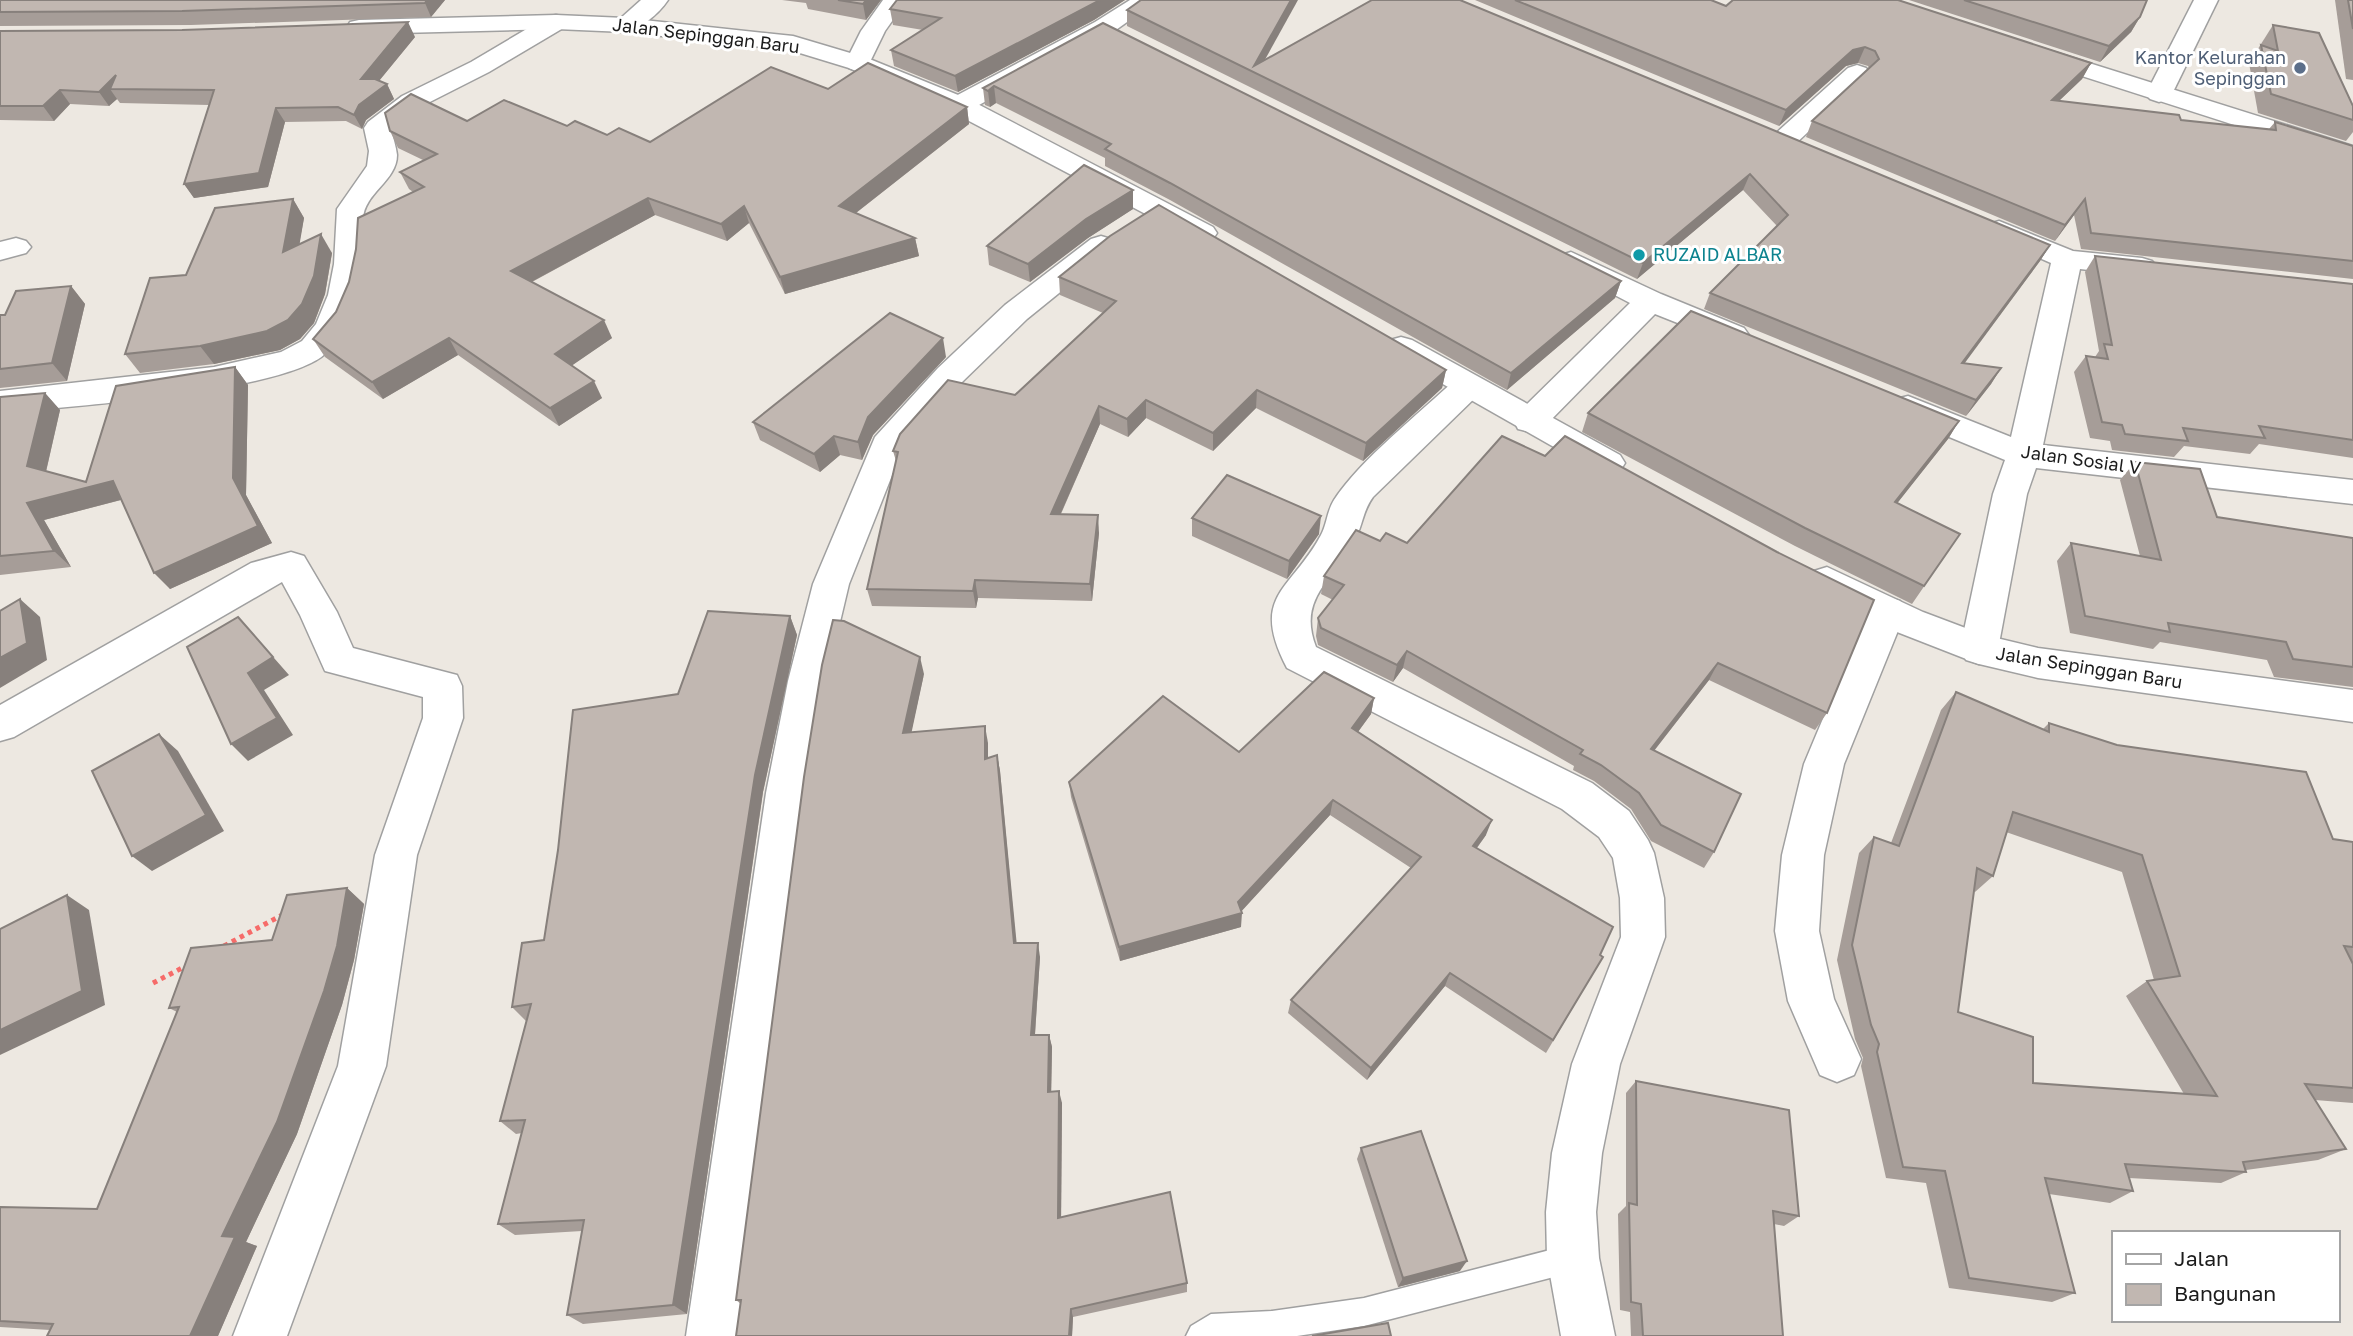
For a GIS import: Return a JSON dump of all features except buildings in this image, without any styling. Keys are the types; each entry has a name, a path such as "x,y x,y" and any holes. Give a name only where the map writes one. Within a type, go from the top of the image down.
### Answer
{"street":[{"path":"625,25 656,0"},
{"path":"858,63 873,31 895,0"},
{"path":"959,105 1116,33 1146,0"},
{"path":"2159,94 2206,0"},
{"path":"0,401 184,382 269,366 299,357 313,348 326,331 343,294 350,245 349,217 355,200 380,169 383,151 377,128 382,121 555,22"},
{"name":"Jalan Sepinggan Baru","path":"327,29 555,22 625,25 793,43 858,63 959,105 1159,208 1231,249"},
{"path":"2018,47 2353,155"},
{"path":"1810,151 1772,135 1857,73"},
{"path":"713,1336 787,793 807,681 831,584 887,446 949,376 1016,312 1099,246 1159,208"},
{"path":"1977,221 2067,259 2162,269"},
{"path":"1551,251 1650,300 1753,343"},
{"path":"1979,649 2010,494 2024,455 2067,259"},
{"path":"1530,421 1650,300"},
{"path":"1373,331 1638,480"},
{"path":"1468,386 1361,488 1346,509 1339,537 1294,600 1290,628 1301,657 1577,796 1614,824 1633,853 1642,898 1643,937 1593,1077 1577,1153 1571,1212 1573,1258 1588,1336"},
{"name":"Jalan Sosial V","path":"1882,397 2024,455 2353,492"},
{"path":"0,726 264,573 291,566 318,612 339,660 443,686 443,718 396,855 362,1066 260,1336"},
{"name":"Jalan Sepinggan Baru","path":"1805,570 1887,611 1979,649 2038,663 2353,706"},
{"path":"1837,1059 1811,1001 1797,931 1803,855 1824,764 1887,611"}],"lane":[{"path":"1201,1336 1211,1329 1272,1325 1364,1312 1573,1258"}],"path":[{"path":"214,951 287,913"},
{"path":"153,984 189,964"}],"place":[{"name":"Kantor Kelurahan Sepinggan","path":"2300,68"},
{"name":"RUZAID ALBAR","path":"1639,255"}]}
